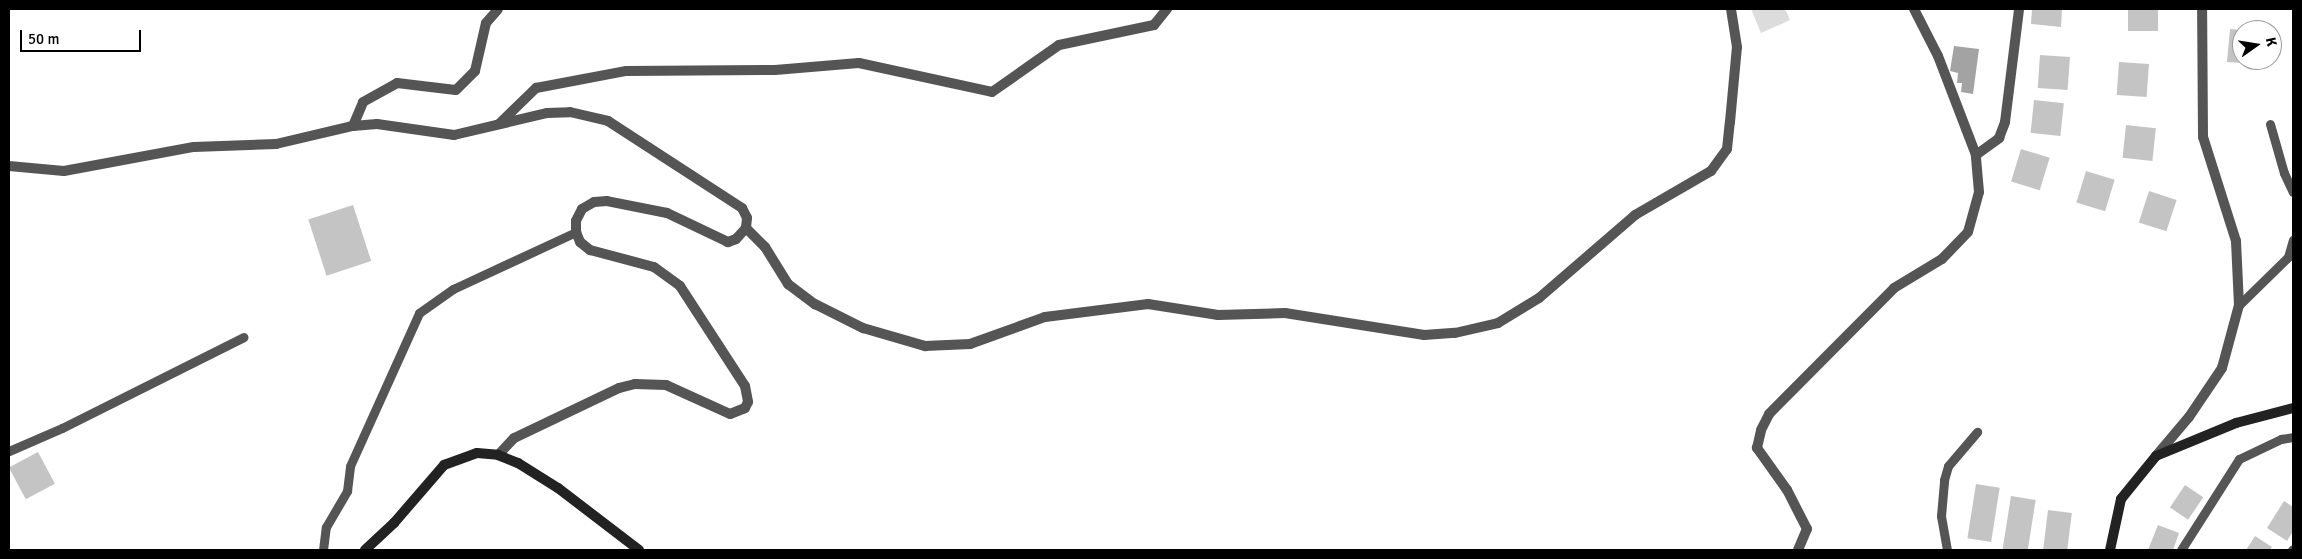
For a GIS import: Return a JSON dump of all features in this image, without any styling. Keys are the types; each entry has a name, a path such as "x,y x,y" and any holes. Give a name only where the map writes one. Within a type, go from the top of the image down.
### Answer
{"street":[{"path":"353,126 363,102 396,83 456,90 475,71 486,23 498,9"},
{"path":"499,124 536,88 626,71 775,70 859,63 992,92 1059,45 1154,25 1166,9"},
{"path":"746,228 765,247 788,284 815,304 863,328 925,346 970,344 1045,317 1148,304 1218,315 1285,313 1424,335 1455,333 1498,323 1539,298 1635,215 1711,171 1727,149 1737,47 1731,9"},
{"path":"1798,550 1807,529 1787,490 1757,448 1761,430 1769,414 1894,288 1942,259 1968,232 1979,192 1976,155 1938,56 1914,9"},
{"path":"1976,155 1999,138 2005,122 2019,9"},
{"path":"2110,550 2121,499 2190,417 2222,368 2239,304 2236,241 2203,137 2202,9"},
{"path":"9,166 64,172 194,147 276,144 353,126 399,124 454,134 547,113 570,112 608,121 742,208 747,218 746,228 736,239 728,242 667,213 607,201 594,202 582,210 576,221 576,232 580,242 590,250 654,267 680,286 744,386 748,402 741,411 730,414 666,385 635,384 619,388 514,438 498,455"},
{"path":"2156,456 2236,423 2293,408"},
{"path":"365,550 394,523 444,465 477,453 498,455 558,488 639,550"}],"lane":[{"path":"2270,124 2284,173 2293,192"},
{"path":"323,550 326,527 346,491 350,466 420,313 453,289 576,232"},
{"path":"2239,304 2288,257 2293,240"},
{"path":"9,451 62,428 244,337"},
{"path":"1947,550 1941,516 1944,480 1948,466 1977,432"},
{"path":"2181,550 2239,459 2281,439 2293,437"}],"shaded area":[{"path":"1751,9 1785,9 1790,20 1761,33"},
{"path":"1954,46 1979,49 1973,94 1961,92 1962,83 1957,83 1958,73 1950,71"}],"building":[{"path":"2032,9 2062,9 2061,27 2031,24"},
{"path":"2128,9 2158,9 2158,31 2128,31"},
{"path":"2230,29 2232,29 2232,62 2227,62"},
{"path":"2040,55 2070,57 2068,90 2038,88"},
{"path":"2119,62 2149,64 2147,97 2117,95"},
{"path":"2034,100 2064,103 2060,136 2031,133"},
{"path":"2126,125 2156,128 2152,161 2123,158"},
{"path":"2021,149 2050,158 2040,190 2011,182"},
{"path":"2086,171 2115,180 2105,211 2076,203"},
{"path":"2149,191 2177,200 2166,231 2139,222"},
{"path":"353,205 371,261 327,276 308,220"},
{"path":"38,452 55,484 26,499 9,467"},
{"path":"1976,484 2000,488 1991,542 1967,538"},
{"path":"2185,485 2203,497 2188,520 2170,507"},
{"path":"2011,496 2036,500 2028,550 2002,550"},
{"path":"2284,501 2293,507 2293,531 2287,541 2267,528"},
{"path":"2048,510 2072,513 2067,550 2043,550"},
{"path":"2158,525 2179,533 2173,550 2148,550"},
{"path":"2255,536 2272,547 2270,550 2246,550"}]}
